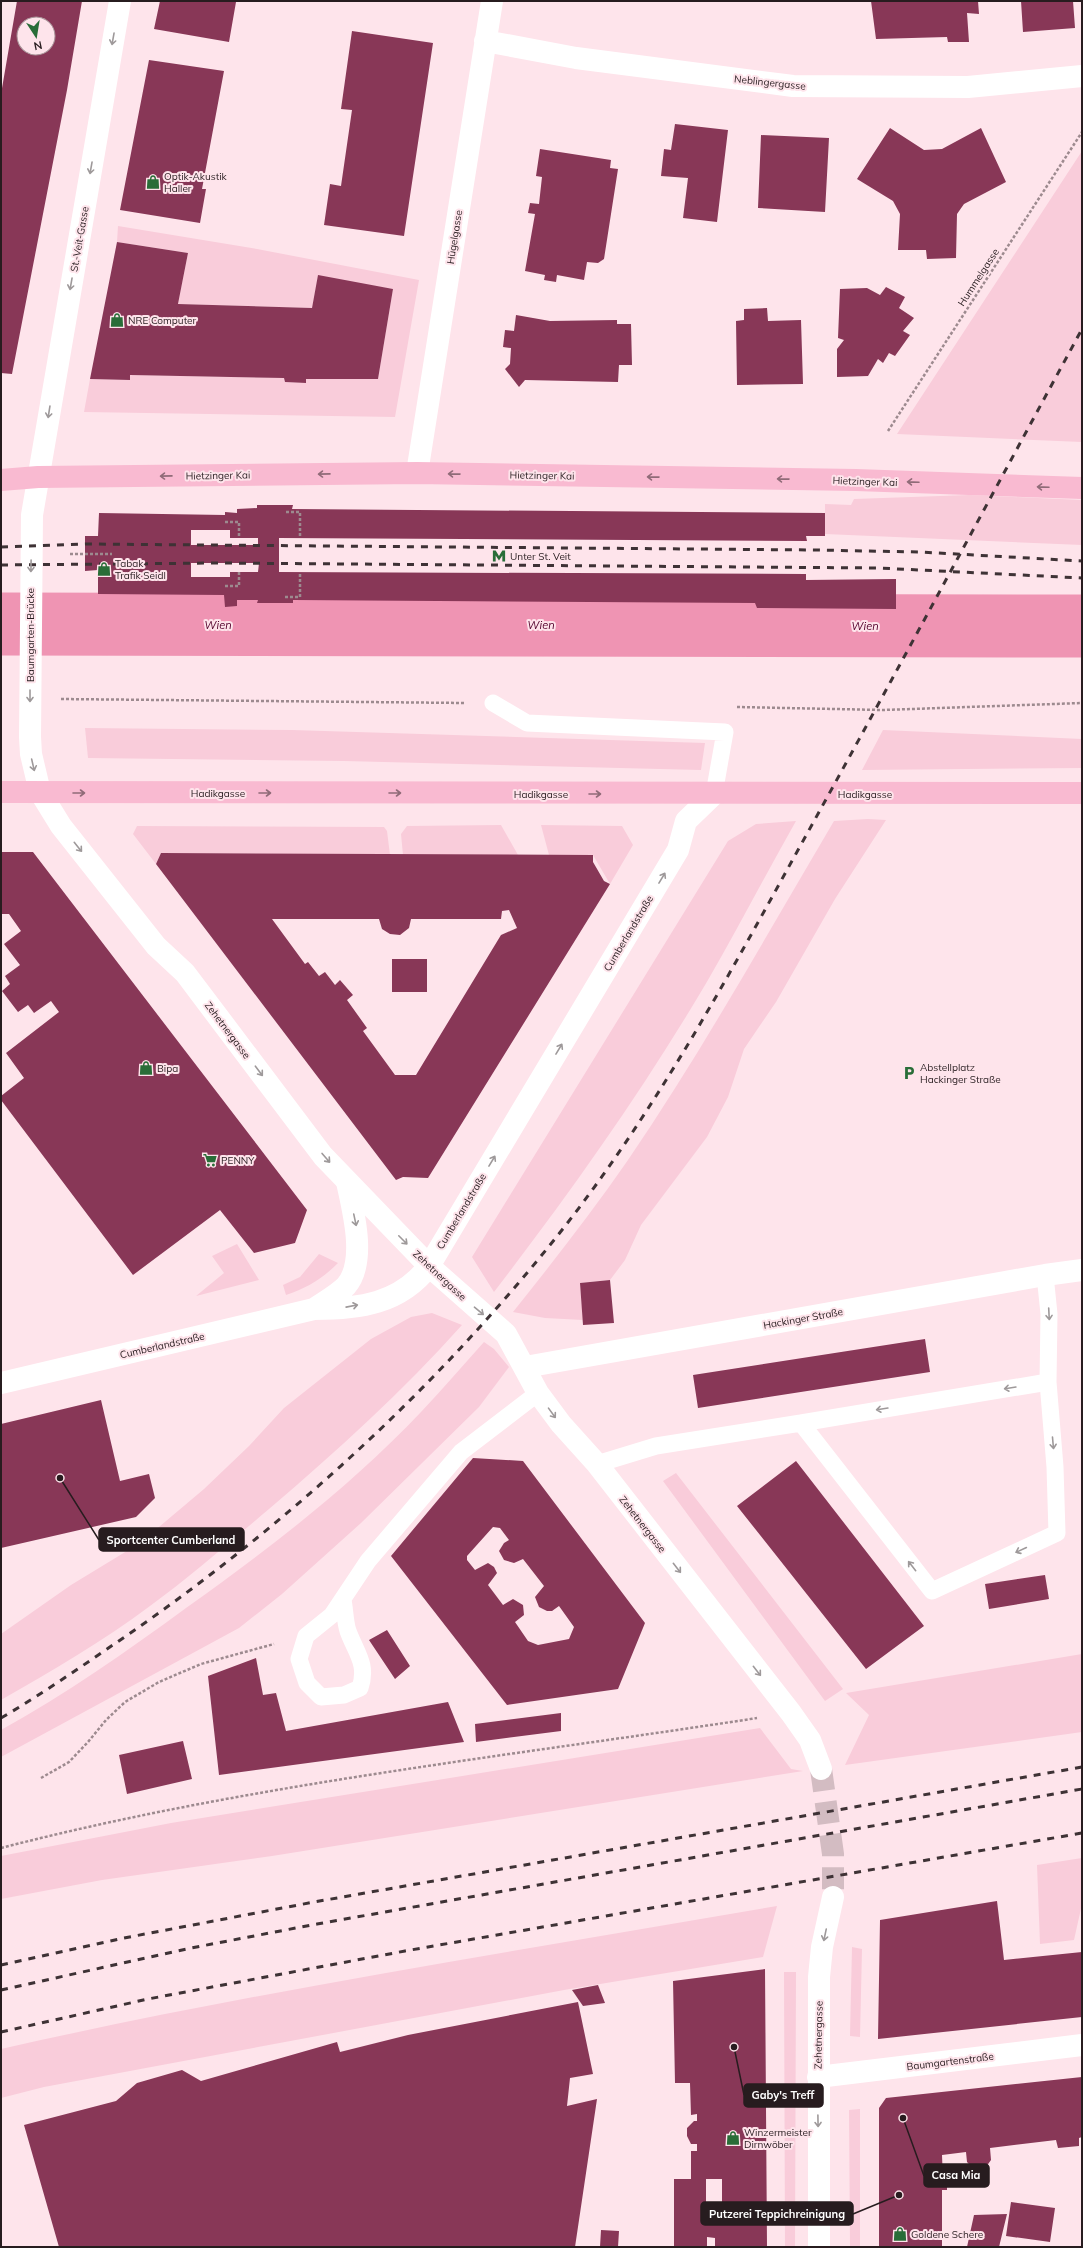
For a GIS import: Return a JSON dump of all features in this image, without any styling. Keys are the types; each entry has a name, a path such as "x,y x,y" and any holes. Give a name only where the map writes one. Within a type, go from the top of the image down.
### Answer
{"main road":[{"name":"Hietzinger Kai","path":"1,480 38,477 417,473 856,480 1082,488"},
{"name":"Hadikgasse","path":"1,792 714,794 1082,793"}],"street":[{"name":"St.-Veit-Gasse","path":"38,477 120,1"},
{"name":"Hügelgasse","path":"417,473 492,1"},
{"name":"Neblingergasse","path":"485,41 576,58 793,86 968,87 1082,76"},
{"name":"Baumgarten-Brücke","path":"38,477 31,527 30,737 31,754 40,792"},
{"name":"Zehetnergasse","path":"40,792 61,826 156,946 185,973 323,1156 429,1266 506,1334 538,1393 560,1424 597,1464 791,1713 810,1740 821,1769"},
{"name":"Cumberlandstraße","path":"1,1383 314,1309 340,1309 384,1300 404,1291 418,1281 429,1266 678,850 686,821 714,794"},
{"path":"314,1309 339,1292 352,1277 356,1256 357,1228 347,1182"},
{"name":"Hackinger Straße","path":"525,1367 1045,1275 1082,1270"},
{"name":"Zehetnergasse","path":"819,2247 818,2077 820,1961 833,1897"},
{"name":"Baumgartenstraße","path":"818,2077 1082,2045"}],"lane":[{"path":"493,703 527,723 725,732 714,794"},
{"path":"801,1423 932,1591 1057,1533 1055,1467 1048,1382 1049,1314 1045,1275"},
{"path":"597,1464 656,1446 1048,1382"},
{"path":"343,1600 348,1630 359,1656 364,1674 360,1688 344,1695 320,1697 307,1683 299,1659 306,1636 332,1615 368,1561 461,1452 538,1393"}],"path":[{"name":"Hummelgasse","path":"888,431 1082,132"},
{"path":"286,512 300,512 300,538"},
{"path":"225,522 239,522 239,538"},
{"path":"70,554 112,554"},
{"path":"225,586 239,586 239,572"},
{"path":"285,597 300,597 300,572"},
{"path":"41,1778 69,1762 106,1720 125,1702 159,1682 201,1664 306,1636"},
{"path":"1,1848 162,1811 267,1791 550,1747 791,1713"}],"shaded area":[{"path":"1082,151 1082,442 897,434"},
{"path":"118,226 257,249 419,280 395,417 84,412 90,379 130,380 130,375 284,378 285,382 305,383 306,379 378,379 393,289 318,277 312,308 178,304 188,253 117,242"},
{"path":"969,495 1082,500 1082,545 825,534 825,504 851,505 854,499"},
{"path":"85,728 292,730 705,743 701,770 344,761 88,758"},
{"path":"883,730 1082,739 1082,768 862,770"},
{"path":"868,819 886,820 835,899 776,1002 744,1049 728,1097 707,1137 641,1225 625,1260 610,1280 580,1283 583,1320 545,1318 513,1312 600,1199 656,1118 734,992 834,821"},
{"path":"796,821 684,1021 606,1140 494,1292 472,1257 728,841 756,824"},
{"path":"501,825 518,855 403,855 401,834 407,826"},
{"path":"541,825 622,826 633,845 610,884 593,855 549,855"},
{"path":"137,826 384,827 387,831 390,855 161,853 156,864 133,834"},
{"path":"237,1244 259,1280 196,1296 224,1273 212,1256"},
{"path":"319,1254 338,1263 314,1282 286,1295 283,1285 300,1277"},
{"path":"432,1313 462,1325 393,1397 320,1465 210,1559 150,1606 77,1655 1,1700 1,1634 71,1585 140,1543 204,1489 249,1446 284,1408 371,1339 411,1317"},
{"path":"484,1342 494,1349 509,1367 479,1407 361,1523 282,1594 239,1628 1,1757 1,1730 49,1702 118,1656 248,1563 308,1516 366,1466 394,1439"},
{"path":"676,1473 843,1689 825,1701 663,1481"},
{"path":"1082,1654 1082,1732 845,1765 869,1715 846,1693"},
{"path":"760,1728 791,1769 803,1771 272,1856 102,1880 1,1899 1,1856 171,1823"},
{"path":"1082,1858 1082,1904 1074,1940 1040,1944 1037,1865"},
{"path":"777,1906 763,1957 564,1990 44,2087 1,2098 1,2049 97,2028 291,1990"},
{"path":"852,1947 862,1949 860,2037 850,2036"},
{"path":"784,1972 796,1972 795,2247 785,2247"},
{"path":"860,2109 860,2247 850,2247 849,2110"}],"building":[{"path":"17,1 82,1 67,90 12,374 1,373 1,94"},
{"path":"160,1 239,1 236,2 229,42 154,29"},
{"path":"871,1 978,1 979,14 967,13 969,42 948,42 947,37 876,39"},
{"path":"1021,1 1073,1 1075,28 1023,32"},
{"path":"352,31 433,43 404,236 324,225 330,184 341,186 352,110 341,109"},
{"path":"149,60 224,71 202,189 206,189 200,223 120,210"},
{"path":"675,124 728,130 717,222 683,218 688,178 661,176 664,149 671,150"},
{"path":"890,128 924,150 942,149 981,128 1006,182 964,204 957,214 956,258 927,259 926,250 898,250 900,214 893,201 857,179"},
{"path":"761,135 829,138 825,212 758,208"},
{"path":"540,149 611,160 610,168 618,169 604,259 598,263 587,262 584,280 557,275 556,282 544,280 545,275 525,271 535,214 528,213 530,203 539,204 542,177 536,176"},
{"path":"117,242 188,253 178,304 312,308 318,275 393,289 378,379 306,379 306,383 285,382 284,378 130,375 130,380 90,379"},
{"path":"886,287 905,297 899,308 914,318 903,331 910,335 895,356 889,353 883,363 878,359 868,376 837,377 837,349 844,340 838,338 840,289 867,288 880,295"},
{"path":"767,308 768,321 801,320 803,384 737,385 736,321 744,320 744,309"},
{"path":"516,315 550,321 617,320 617,324 631,324 632,365 619,365 618,382 525,380 519,387 505,369 510,364 511,348 503,347 505,330 514,331"},
{"path":"257,505 293,505 292,509 825,513 825,536 806,536 807,541 279,538 279,572 806,574 806,580 896,579 896,609 757,608 755,603 293,600 293,603 257,603 258,600 237,600 237,606 225,607 224,595 98,594 98,570 85,571 85,536 98,536 99,513 225,515 225,512 237,513 237,509 257,508","holes":["191,530 230,530 230,538 258,538 258,545 191,545","191,563 259,563 258,572 230,572 230,577 191,577"]},
{"path":"1,852 33,852 307,1210 295,1243 254,1253 220,1210 133,1275 1,1100 1,1096 24,1078 6,1053 59,1012 51,1001 34,1013 28,1005 18,1012 2,991 10,984 5,976 20,965 4,944 21,931 9,914 1,914"},
{"path":"161,853 593,855 593,862 604,881 610,884 428,1178 403,1177 396,1180 156,864","holes":["509,910 517,928 501,935 416,1075 395,1075 363,1031 367,1028 347,1000 353,995 340,980 335,985 325,972 319,976 308,962 305,964 272,919 379,919 382,929 390,934 400,935 409,928 411,919 501,919 502,911"]},
{"path":"392,959 427,959 427,992 392,992"},
{"path":"610,1280 614,1323 583,1325 580,1283"},
{"path":"925,1339 930,1372 698,1408 693,1375"},
{"path":"101,1400 120,1481 149,1474 155,1498 136,1517 1,1548 1,1424"},
{"path":"473,1458 523,1461 645,1623 618,1689 507,1705 391,1556","holes":["493,1527 500,1528 509,1540 504,1543 499,1551 504,1560 514,1563 523,1559 544,1586 535,1597 539,1607 547,1611 552,1611 559,1606 574,1627 569,1639 538,1645 528,1641 515,1622 524,1615 523,1605 513,1599 503,1605 488,1585 497,1573 494,1567 488,1563 475,1570 467,1560 467,1556"]},
{"path":"796,1461 924,1626 866,1669 737,1506"},
{"path":"1045,1575 1049,1599 989,1609 985,1584"},
{"path":"387,1630 410,1666 395,1679 369,1640"},
{"path":"256,1658 263,1695 276,1693 286,1731 448,1702 464,1742 219,1775 208,1676"},
{"path":"561,1713 561,1731 476,1742 475,1724"},
{"path":"183,1741 192,1779 127,1794 119,1755"},
{"path":"997,1901 1004,1960 1082,1952 1082,2017 878,2039 880,1920"},
{"path":"765,1969 767,2247 715,2247 715,2238 707,2237 707,2247 674,2247 674,2179 691,2179 691,2151 697,2151 697,2144 691,2144 687,2136 687,2128 694,2121 697,2121 697,2114 691,2115 690,2083 675,2083 673,1981","holes":["706,2179 722,2179 722,2208 716,2208 716,2215 706,2215"]},
{"path":"598,1985 605,2003 583,2006 572,1990"},
{"path":"578,2002 593,2074 570,2078 567,2106 597,2099 575,2247 59,2247 24,2125 116,2101 137,2083 182,2070 201,2081 337,2042 340,2052 408,2035"},
{"path":"1082,2077 1082,2137 1079,2138 1079,2146 1058,2148 1056,2140 990,2148 991,2160 986,2167 974,2169 967,2162 966,2152 942,2155 943,2181 947,2181 947,2190 942,2190 942,2247 879,2247 879,2108 886,2098"},
{"path":"1011,2202 1055,2208 1050,2242 1006,2236"},
{"path":"1007,2214 999,2247 967,2247 974,2215"},
{"path":"601,2230 619,2231 618,2247 600,2247"}],"waterway":[{"name":"Wien","path":"1,624 1082,626"}],"tunnel":[{"path":"821,1769 833,1854 833,1897"}],"railway":[{"path":"1,1718 68,1676 169,1606 229,1561 344,1464 451,1358 502,1303 586,1199 652,1103 712,1003 870,720 1082,329"},
{"path":"1,547 85,544 815,550 920,552 1082,561"},
{"path":"1,565 217,563 879,568 1082,578"},
{"path":"1,1965 124,1938 314,1902 1082,1767"},
{"path":"1,1990 191,1948 317,1924 1082,1789"},
{"path":"1,2032 148,1999 405,1951 1082,1833"}],"place":[{"name":"Optik-Akustik Haller","path":"153,182"},
{"name":"NRE Computer","path":"117,320"},
{"name":"Unter St. Veit","path":"499,556"},
{"name":"Tabak Trafik Seidl","path":"104,569"},
{"name":"Bipa","path":"146,1068"},
{"name":"Abstellplatz Hackinger Straße","path":"909,1073"},
{"name":"PENNY","path":"210,1160"},
{"name":"Sportcenter Cumberland","path":"60,1478"},
{"name":"Gaby's Treff","path":"734,2047"},
{"name":"Casa Mia","path":"903,2118"},
{"name":"Winzermeister Dirnwöber","path":"733,2138"},
{"name":"Putzerei Teppichreinigung","path":"899,2195"},
{"name":"Goldene Schere","path":"900,2234"}]}
